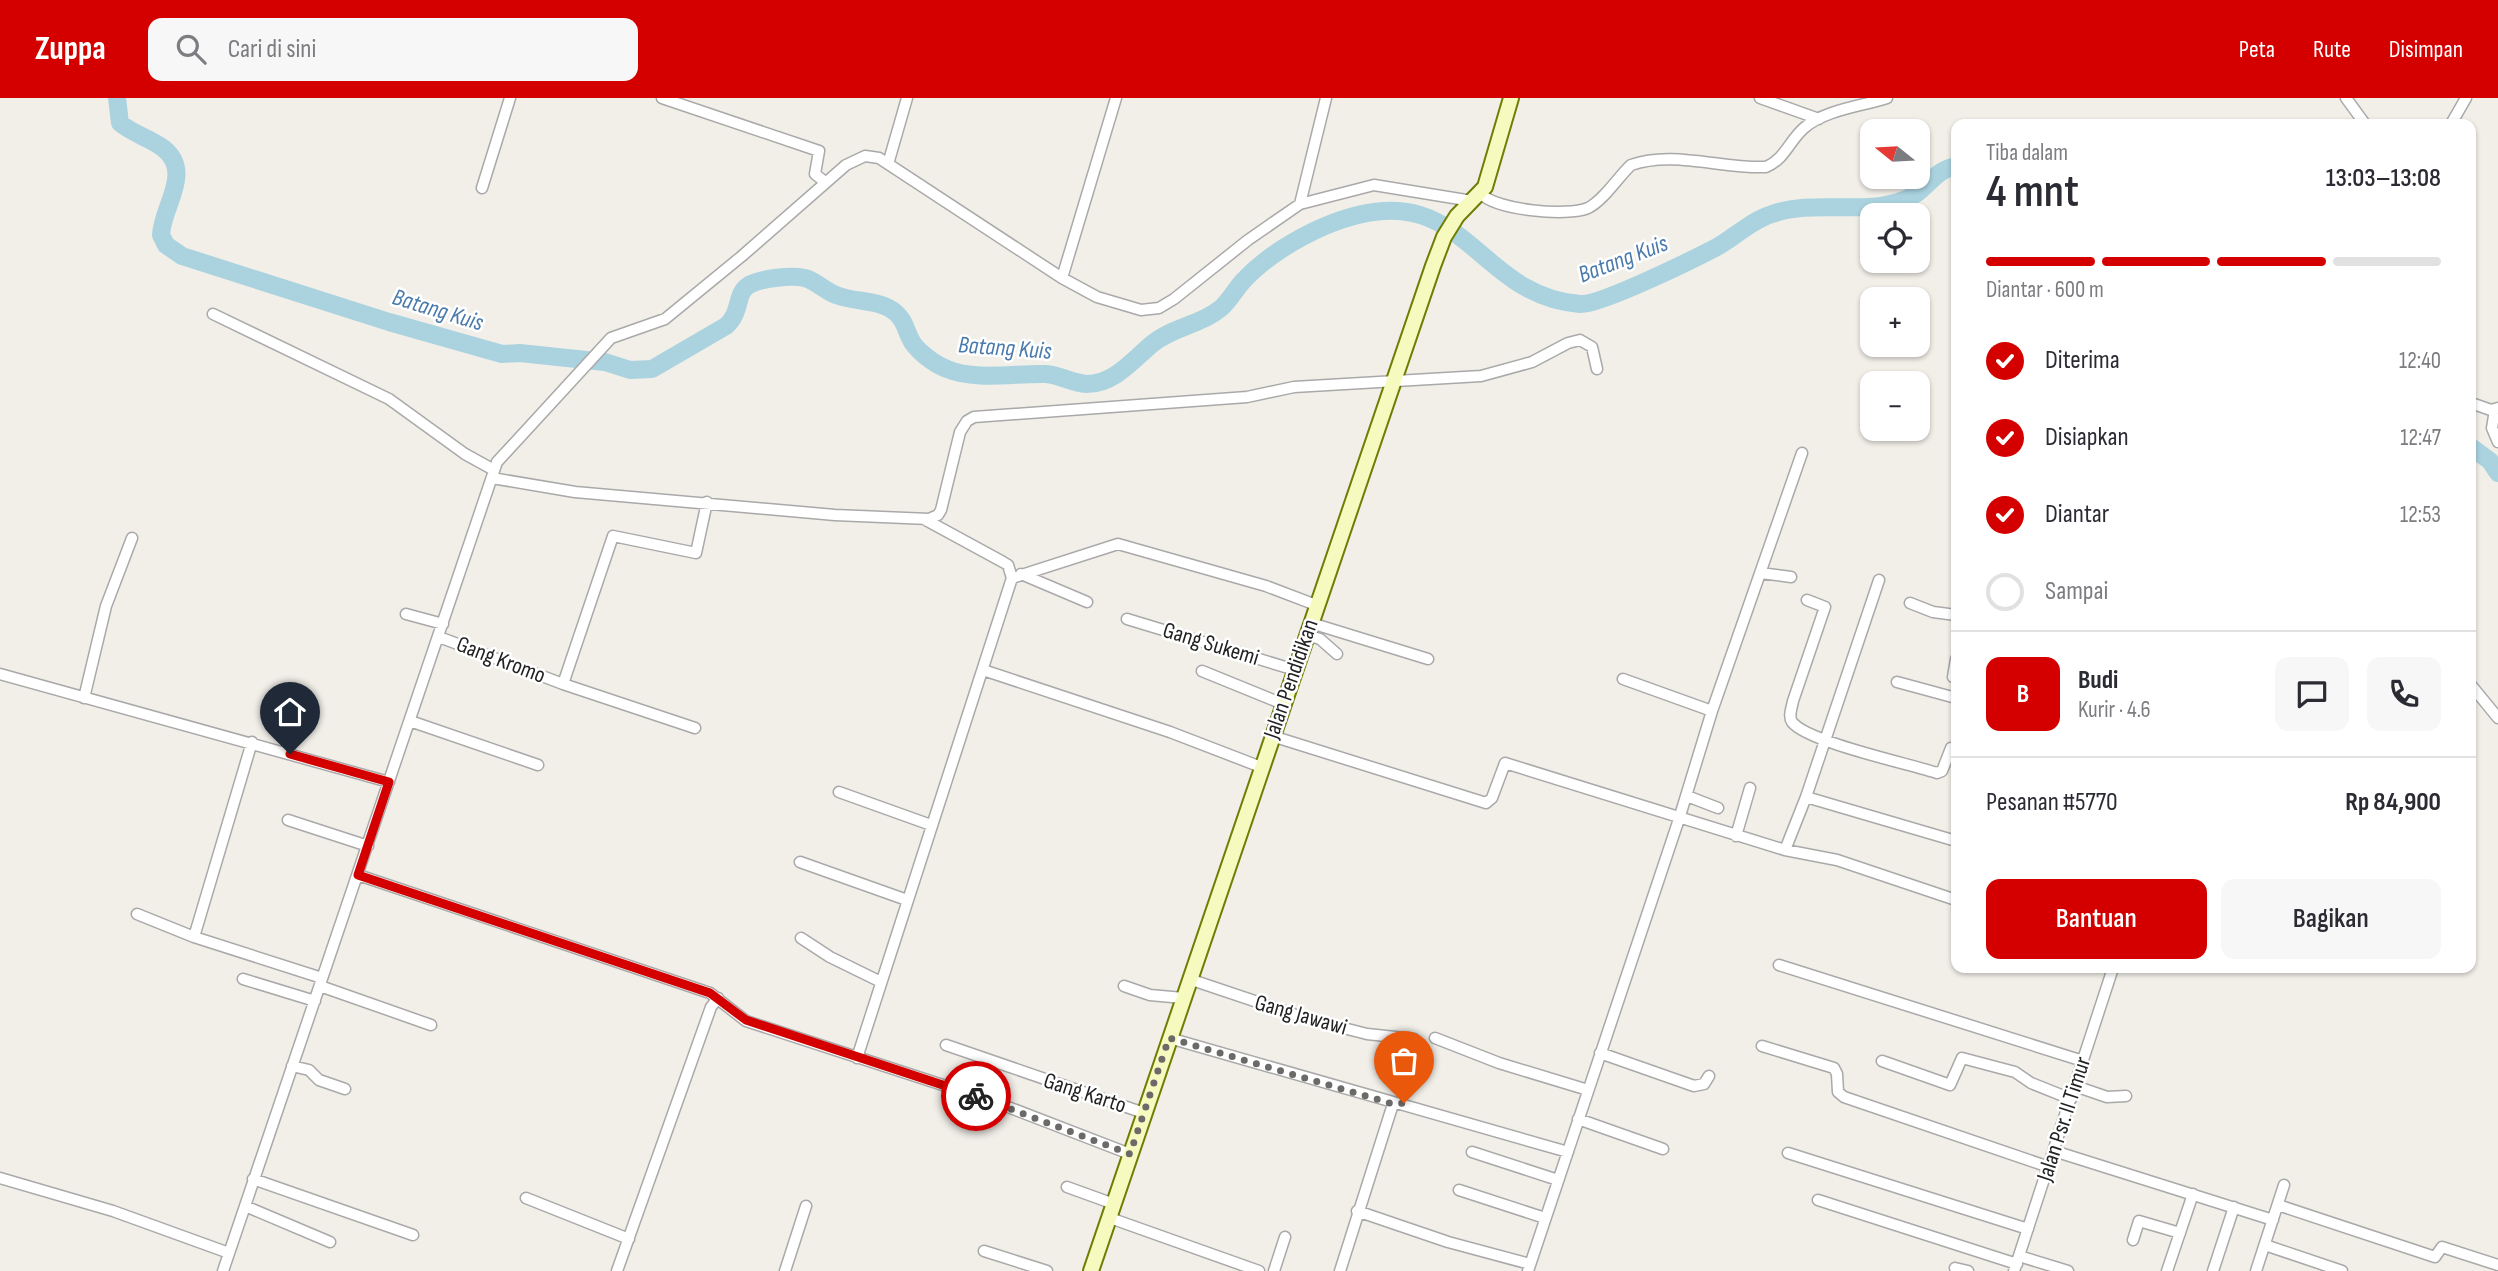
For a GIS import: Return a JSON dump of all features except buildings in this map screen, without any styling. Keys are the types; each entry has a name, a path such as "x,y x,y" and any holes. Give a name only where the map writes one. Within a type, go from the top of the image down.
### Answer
{"main road":[{"name":"Jalan Pendidikan","path":"1091,1271 1283,704 1295,670 1314,631 1316,605 1444,237 1457,216 1476,198 1511,98"}],"street":[{"path":"482,188 510,98"},
{"path":"662,98 819,151 815,173 825,182"},
{"path":"888,164 907,98"},
{"path":"1062,278 1116,98"},
{"path":"1300,204 1326,98"},
{"path":"1760,98 1819,119"},
{"path":"223,1271 497,462 582,373 611,338 665,319 846,165 865,156 872,156 1062,278 1124,307 1141,310 1158,308 1196,284 1248,240 1300,204 1344,190 1374,185 1476,198 1505,206 1579,211 1592,205 1631,165 1638,162 1659,160 1766,167 1777,162 1805,127 1819,119 1887,98"},
{"path":"2346,98 2361,119"},
{"path":"2454,119 2466,98"},
{"path":"213,314 389,399 493,474 562,491 835,515 923,519 938,515 960,432 967,421 974,417 1247,397 1294,387 1394,383 1494,374 1532,362 1568,343 1580,340 1592,347 1597,369"},
{"path":"2476,404 2497,409 2492,428 2498,442"},
{"path":"1357,1211 1529,1267 1713,711 1802,453"},
{"path":"563,684 613,536 696,553 707,502"},
{"path":"923,519 1013,573 1087,602"},
{"path":"84,698 106,606 132,538"},
{"path":"1013,573 1118,544 1266,586 1316,605"},
{"path":"857,1058 1013,573"},
{"path":"1761,573 1791,577"},
{"path":"1785,850 1806,797 1878,580"},
{"path":"1807,600 1825,607 1790,716 1793,723 1825,741 1937,773 1942,771 1951,748"},
{"path":"1910,603 1933,612 1951,614"},
{"path":"406,614 443,624"},
{"name":"Gang Sukemi","path":"1127,619 1295,670"},
{"path":"1314,631 1337,654"},
{"path":"1314,631 1428,659"},
{"name":"Gang Kromo","path":"439,637 563,684 695,728"},
{"path":"983,670 1170,732 1262,767"},
{"path":"1202,671 1283,704"},
{"path":"0,674 389,782"},
{"path":"1623,679 1713,711"},
{"path":"1897,682 1951,697"},
{"path":"2476,691 2498,718"},
{"path":"410,721 538,765"},
{"path":"1272,736 1486,803 1492,798 1505,763 1785,850 1837,860 1951,898"},
{"path":"194,937 252,742"},
{"path":"1736,835 1750,788"},
{"path":"839,792 931,825"},
{"path":"1687,796 1718,808"},
{"path":"1806,797 1951,840"},
{"path":"288,820 368,846"},
{"path":"800,862 908,900"},
{"path":"358,875 718,998 746,1020 995,1102 1130,1154"},
{"path":"137,914 431,1026"},
{"path":"801,938 830,957 881,982"},
{"path":"1779,965 2083,1061"},
{"name":"Jalan Psr. II Timur","path":"2017,1264 2111,973"},
{"path":"243,979 315,1001"},
{"name":"Gang Jawawi","path":"1189,979 1308,1019 1391,1039 1399,1036 1414,1039"},
{"path":"1124,986 1150,995 1182,998"},
{"path":"617,1271 710,1007 718,998"},
{"path":"1169,1038 1393,1104 1408,1104 1568,1152"},
{"path":"1434,1038 1499,1063 1588,1090"},
{"name":"Gang Karto","path":"946,1045 1144,1114"},
{"path":"1762,1046 1834,1068 1838,1092 1844,1097 2049,1167"},
{"path":"1600,1053 1694,1086 1704,1084 1709,1076"},
{"path":"1882,1061 1950,1085 1962,1058 2015,1072 2031,1083 2071,1099"},
{"path":"292,1066 309,1070 319,1080 345,1089"},
{"path":"2075,1086 2107,1097 2126,1096"},
{"path":"1340,1271 1393,1104"},
{"path":"1578,1119 1663,1149"},
{"path":"1472,1152 1558,1180"},
{"path":"2054,1152 2273,1220"},
{"path":"1788,1153 2028,1229"},
{"path":"0,1178 113,1211 229,1253"},
{"path":"253,1179 413,1235"},
{"path":"2256,1271 2284,1185"},
{"path":"1067,1187 1112,1211 1259,1271"},
{"path":"1460,1190 1545,1218"},
{"path":"2167,1271 2193,1194"},
{"path":"526,1198 629,1239"},
{"path":"1818,1200 2017,1264 2068,1271"},
{"path":"2278,1205 2435,1257 2442,1247 2498,1265"},
{"path":"245,1206 330,1242"},
{"path":"785,1271 806,1206"},
{"path":"2213,1271 2234,1208"},
{"path":"2133,1240 2139,1221 2180,1234"},
{"path":"1274,1271 1285,1237"},
{"path":"2265,1245 2342,1271"},
{"path":"984,1251 1047,1271"},
{"path":"1955,1268 1968,1271"}],"waterway":[{"name":"Batang Kuis","path":"117,98 120,123 163,148 172,157 176,178 161,235 166,245 182,256 389,322 502,354 520,353 605,362 630,370 652,369 726,326 734,315 742,293 749,285 769,279 792,277 809,279 832,293 890,309 901,319 920,352 958,373 983,376 1046,374 1087,384 1097,383 1114,376 1160,338 1213,314 1251,273 1281,249 1325,226 1372,212 1409,212 1438,223 1514,280 1543,296 1580,304 1626,290 1669,270 1717,247 1751,224 1772,214 1803,208 1867,207 1898,202 1916,194 1940,173 1951,168"},
{"name":"Batang Kuis","path":"2476,451 2490,461 2498,473"}],"way so far":[{"path":"976,1096 1130,1154 1169,1038 1393,1104 1404,1103"}],"route":[{"path":"290,754 389,782 358,875 710,993 746,1020 976,1096"}]}
